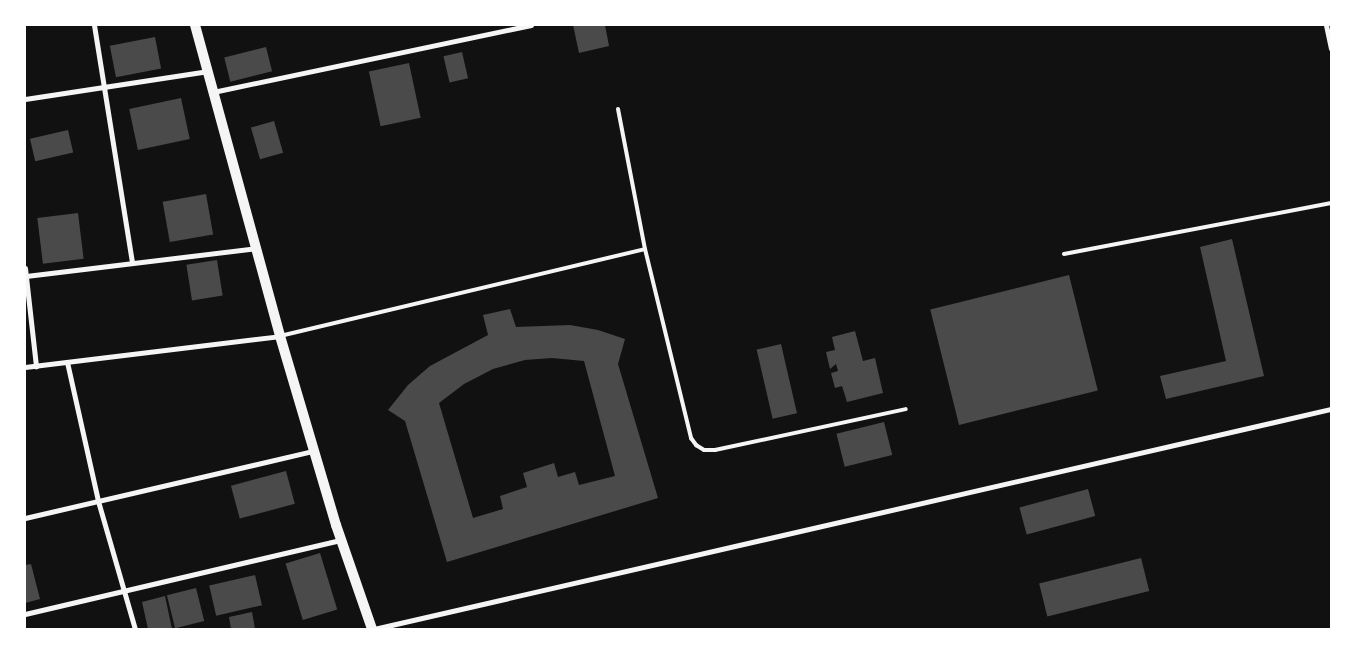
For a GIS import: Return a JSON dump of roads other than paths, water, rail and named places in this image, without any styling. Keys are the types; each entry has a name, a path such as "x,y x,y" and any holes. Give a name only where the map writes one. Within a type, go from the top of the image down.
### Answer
{"main road":[{"path":"195,25 280,336 341,540 373,629"}],"street":[{"path":"94,25 132,263"},
{"path":"212,92 531,25"},
{"path":"1326,25 1331,48"},
{"path":"25,99 207,71"},
{"path":"26,276 257,248"},
{"path":"25,268 36,366"},
{"path":"25,367 280,336"},
{"path":"66,362 98,501 135,629"},
{"path":"373,629 1331,409"},
{"path":"25,518 314,450"},
{"path":"25,614 341,540"}],"lane":[{"path":"618,109 645,249 691,438 704,450 715,450 906,409"},
{"path":"1064,254 1331,203"},
{"path":"280,336 645,249"}]}
